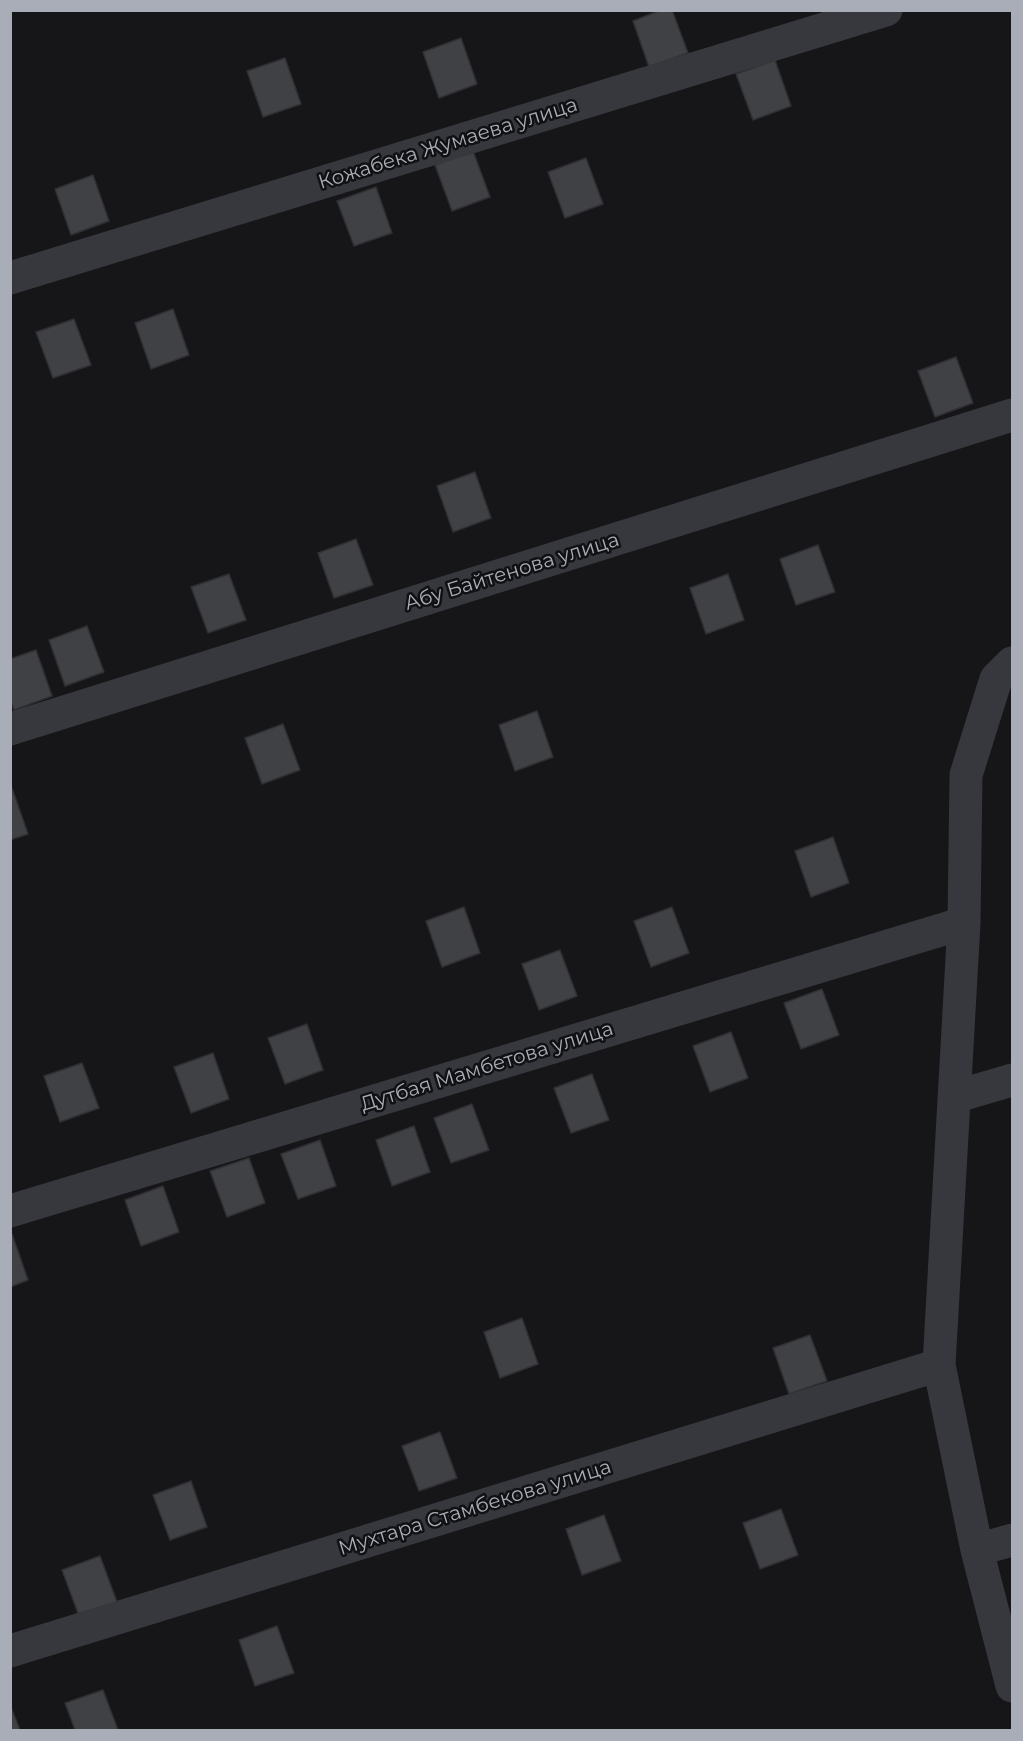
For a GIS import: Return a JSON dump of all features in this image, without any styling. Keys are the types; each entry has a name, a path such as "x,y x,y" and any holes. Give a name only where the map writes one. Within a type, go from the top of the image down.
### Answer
{"street":[{"name":"Кожабека Жумаева улица","path":"10,278 886,10"},
{"name":"Абу Байтенова улица","path":"10,729 1012,415"},
{"path":"1012,663 996,679 966,775 964,923 939,1365 977,1550 1012,1686"},
{"name":"Дутбая Мамбетова улица","path":"10,1211 964,923"},
{"path":"954,1097 1012,1080"},
{"name":"Мухтара Стамбекова улица","path":"10,1651 939,1365"},
{"path":"977,1550 1012,1540"}],"building":[{"path":"661,10 672,10 688,53 649,67 633,21"},
{"path":"461,38 477,84 439,98 423,52"},
{"path":"285,58 301,104 263,117 247,71"},
{"path":"775,60 791,106 753,120 736,74"},
{"path":"473,151 490,197 452,211 435,165"},
{"path":"586,158 603,204 565,218 548,172"},
{"path":"93,175 109,221 71,235 55,189"},
{"path":"376,187 392,233 354,246 337,201"},
{"path":"173,309 189,355 151,369 135,323"},
{"path":"74,319 91,365 53,378 36,332"},
{"path":"956,357 973,403 935,417 918,371"},
{"path":"475,472 491,518 453,532 437,486"},
{"path":"356,539 373,585 334,598 318,553"},
{"path":"818,545 835,592 796,605 780,559"},
{"path":"229,574 246,620 208,633 191,587"},
{"path":"728,574 744,620 706,634 690,588"},
{"path":"87,626 104,672 65,686 49,640"},
{"path":"36,650 52,696 14,710 10,699 10,659"},
{"path":"537,711 553,757 515,771 499,725"},
{"path":"283,724 300,770 262,784 245,738"},
{"path":"12,788 28,834 10,840 10,789"},
{"path":"833,837 849,883 811,897 795,851"},
{"path":"464,907 480,953 442,967 426,921"},
{"path":"672,907 689,953 651,967 634,921"},
{"path":"560,950 577,996 539,1010 522,964"},
{"path":"822,989 839,1035 801,1049 784,1003"},
{"path":"307,1024 323,1070 285,1084 268,1038"},
{"path":"731,1032 748,1078 710,1092 693,1046"},
{"path":"213,1053 229,1099 191,1113 174,1067"},
{"path":"82,1063 99,1108 60,1122 44,1076"},
{"path":"592,1074 609,1120 571,1133 554,1088"},
{"path":"472,1104 489,1150 451,1163 434,1118"},
{"path":"414,1126 430,1172 392,1186 376,1140"},
{"path":"320,1140 336,1186 298,1199 281,1154"},
{"path":"249,1158 265,1203 227,1217 210,1171"},
{"path":"163,1186 179,1232 141,1246 125,1200"},
{"path":"12,1234 28,1280 10,1287 10,1235"},
{"path":"522,1318 538,1364 500,1378 484,1332"},
{"path":"810,1335 827,1381 789,1394 773,1348"},
{"path":"440,1432 457,1478 419,1491 402,1446"},
{"path":"191,1481 207,1527 170,1540 153,1495"},
{"path":"781,1509 798,1555 760,1569 743,1523"},
{"path":"604,1515 621,1561 582,1575 566,1529"},
{"path":"100,1556 117,1602 79,1616 62,1570"},
{"path":"277,1626 294,1673 255,1686 239,1640"},
{"path":"103,1690 118,1730 75,1730 65,1703"},
{"path":"11,1707 20,1730 10,1730"}]}
